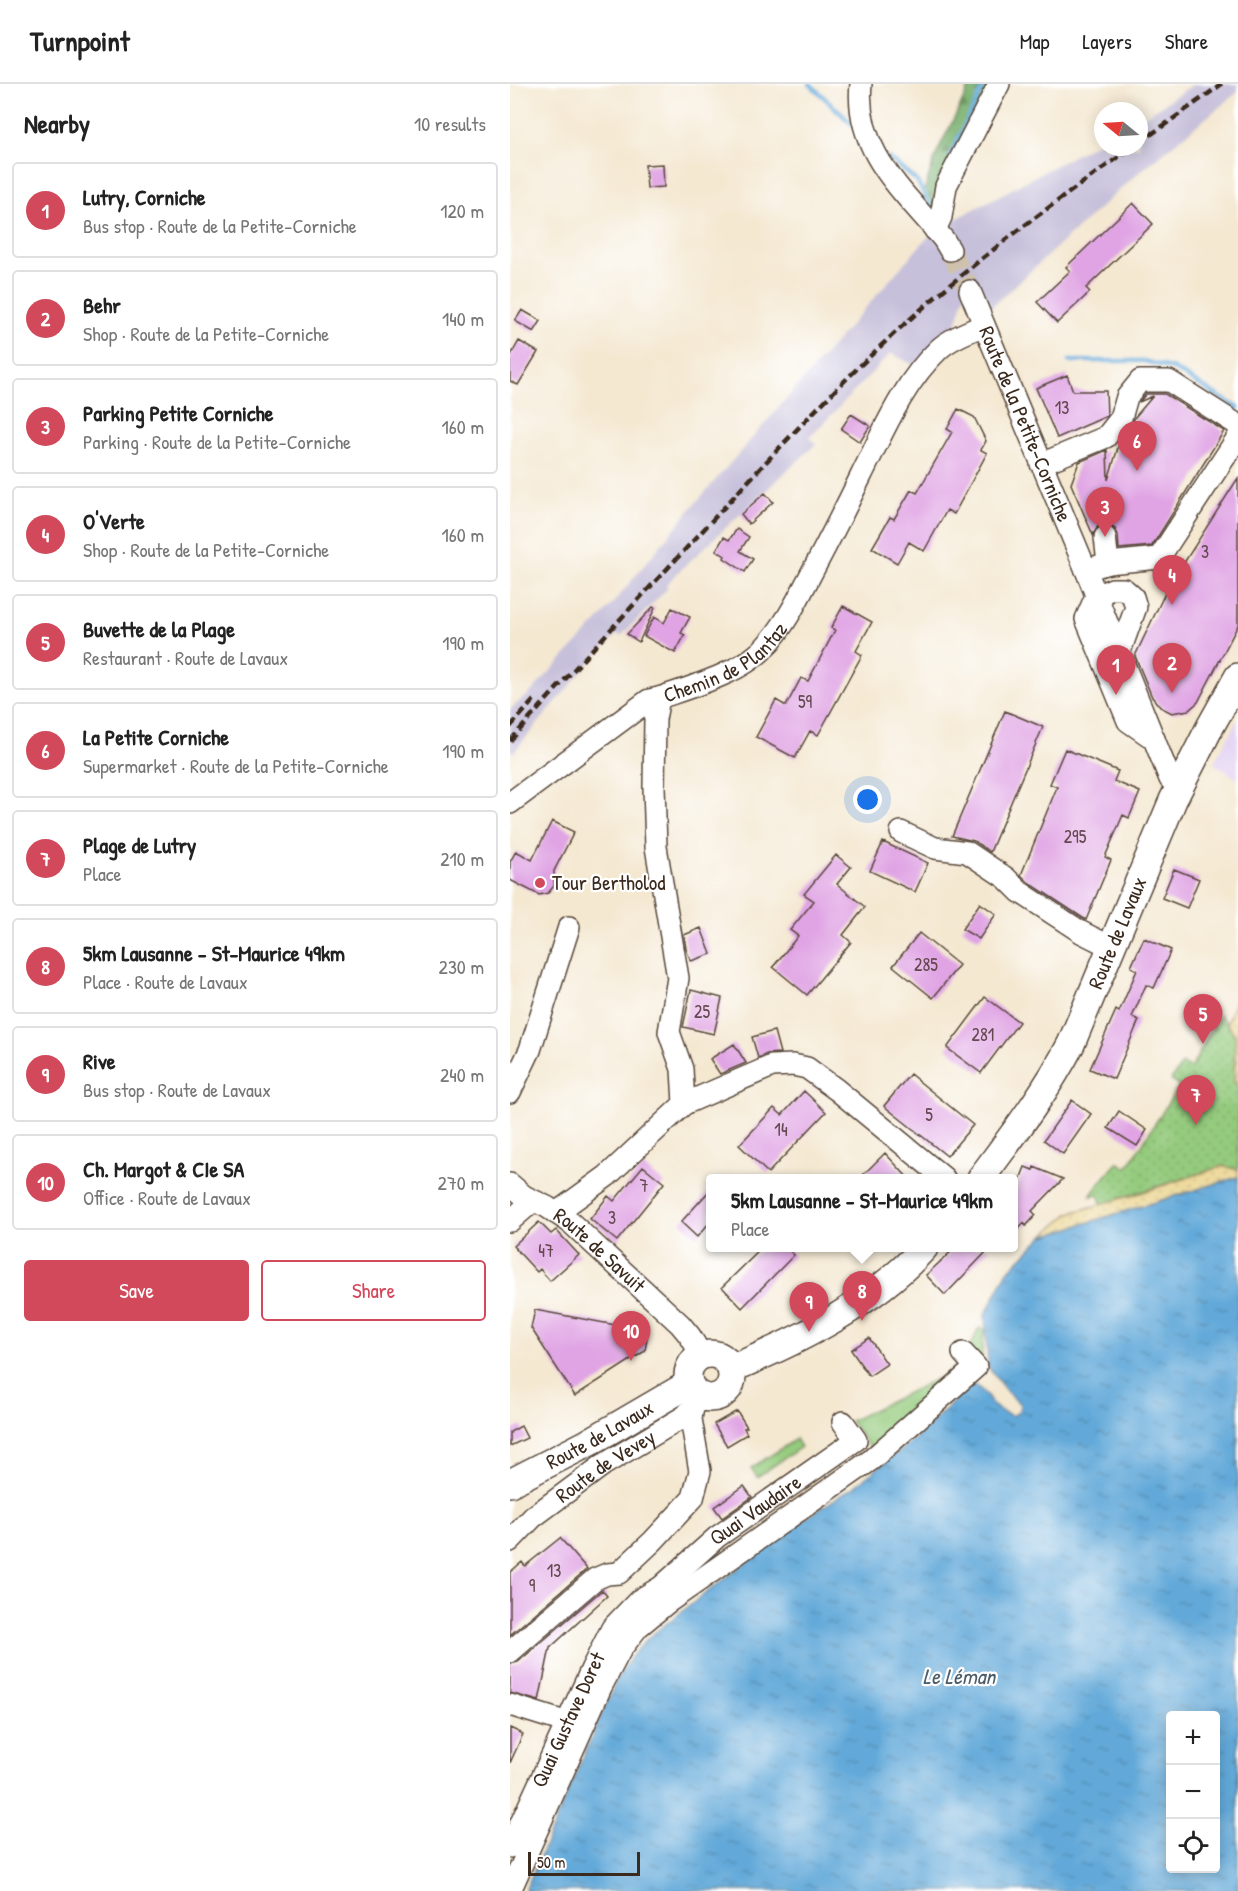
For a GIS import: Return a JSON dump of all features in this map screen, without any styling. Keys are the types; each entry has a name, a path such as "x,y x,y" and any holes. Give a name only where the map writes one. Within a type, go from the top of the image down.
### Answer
{"main road":[{"name":"Route de Lavaux","path":"984,1174 1060,1066 1180,787 1209,727 1238,677"},
{"path":"731,1369 781,1348 851,1308 903,1270 920,1252"},
{"path":"716,1355 731,1369 730,1383 722,1394 709,1398 694,1396 688,1370 691,1364 702,1356 716,1355"},
{"name":"Route de Lavaux","path":"510,1483 588,1443 694,1396"}],"street":[{"path":"861,84 861,114 873,152 950,250"},
{"path":"936,230 941,217 946,186 999,84"},
{"name":"Route de la Petite-Corniche","path":"970,291 1170,779 1180,787"},
{"name":"Chemin de Plantaz","path":"684,1104 682,1069 669,1032 678,978 656,847 655,719 659,698 697,685 743,664 765,648 792,611 891,415 922,367 941,347 983,326"},
{"path":"1041,464 1106,437 1121,418 1127,397 1140,381 1169,381 1238,425"},
{"path":"1086,570 1107,563 1159,558 1238,437"},
{"path":"1105,537 1107,563"},
{"path":"1119,654 1136,607 1133,597 1124,589 1112,589 1096,596 1086,619 1128,721 1154,739"},
{"path":"510,803 649,700 659,698"},
{"path":"901,832 935,848 967,852 1006,879 1020,892 1081,932 1111,947"},
{"path":"510,1092 530,1050 569,927"},
{"path":"556,1213 607,1176 684,1104 772,1066 793,1065 807,1068 837,1089 938,1174"},
{"name":"Route de Savuit","path":"510,1184 581,1232 680,1324 702,1356"},
{"path":"510,1221 533,1201"},
{"path":"510,1891 601,1687 621,1649 638,1627 667,1603 883,1450 975,1367 963,1353"},
{"path":"510,1652 595,1579 607,1574 619,1573 693,1498 700,1471 691,1419 694,1396"},
{"name":"Route de Vevey","path":"510,1541 533,1517 594,1471 684,1416 694,1396"},
{"name":"Quai Vaudaire","path":"639,1600 661,1587 717,1538 856,1440 843,1422"},
{"path":"619,1573 639,1600"},
{"name":"Quai Gustave Doret","path":"510,1847 564,1722 612,1628 639,1600"},
{"path":"510,1705 564,1722"}],"shaded area":[{"path":"1194,84 1238,84 1238,92 1137,174 989,309 974,288 965,294 957,322 917,367 891,353 809,438 816,444 677,573 666,585 668,588 621,636 617,634 583,670 513,753 510,750 510,709 529,694 600,619 693,506 935,230 1094,145 1094,156 1148,156 1148,114"},
{"path":"1238,719 1238,779 1214,763"}],"green space":[{"path":"970,84 999,84 941,217 921,202 936,155"},
{"path":"1220,1015 1235,1035 1234,1080 1238,1088 1238,1170 1223,1166 1102,1204 1098,1195 1090,1196 1118,1162 1127,1168 1179,1086 1171,1080 1182,1064 1191,1068"},
{"path":"979,1328 984,1329 980,1365 878,1458 850,1421 947,1374 966,1355"},
{"path":"796,1439 801,1447 757,1477 751,1468"}],"sand":[{"path":"1238,994 1238,1088 1234,1080 1235,1035 1227,1023"},
{"path":"1223,1166 1238,1170 1238,1177 1043,1236 1070,1213"}],"water":[{"name":"Le Léman","path":"1238,1177 1238,1891 525,1891 617,1679 632,1656 649,1637 785,1532 855,1486 916,1438 972,1384 982,1391 1000,1411 1013,1416 1019,1411 1020,1404 1007,1392 988,1367 985,1315 1008,1271 1043,1236"}],"building":[{"path":"663,164 664,187 647,188 645,165"},
{"path":"1133,203 1153,224 1086,288 1090,292 1057,323 1037,302 1070,271 1066,267"},
{"path":"522,310 541,321 534,332 515,321"},
{"path":"519,341 538,352 518,385 510,381 510,357"},
{"path":"1067,375 1073,391 1106,391 1107,416 1057,438 1036,388"},
{"path":"1146,394 1165,394 1224,431 1152,546 1119,549 1118,535 1111,526 1104,524 1098,526 1093,535 1071,484 1079,462 1107,450 1108,480 1121,438 1153,396 1139,402"},
{"path":"958,409 974,417 986,441 981,450 987,453 954,514 947,510 924,551 909,542 897,563 872,548 890,517 894,519 911,490 917,493 952,432 947,429"},
{"path":"851,414 870,426 860,442 841,429"},
{"path":"1238,478 1238,625 1198,702 1189,710 1172,713 1160,707 1152,697 1135,656 1166,591"},
{"path":"765,493 773,502 749,524 741,514"},
{"path":"737,529 749,537 740,551 753,559 745,572 716,550 724,537 729,540"},
{"path":"843,606 872,622 856,651 862,655 818,735 810,731 795,758 756,737 776,700 786,706 801,678 808,681 835,630 831,628"},
{"path":"653,607 655,608 639,642 627,634"},
{"path":"672,608 690,617 681,633 685,635 675,653 644,636 654,617 664,623"},
{"path":"1005,711 1043,727 990,852 974,841 952,836"},
{"path":"1065,749 1118,771 1114,781 1140,792 1129,818 1123,815 1105,857 1111,860 1086,920 1021,875 1057,787 1050,784"},
{"path":"552,821 574,832 554,871 554,886 548,893 539,895 510,880 510,862 516,851 532,860"},
{"path":"883,842 928,863 915,892 870,871"},
{"path":"836,855 851,867 837,884 865,907 843,935 851,942 807,995 773,967 798,936 790,930 814,901 804,894"},
{"path":"1174,869 1199,879 1187,908 1162,898"},
{"path":"980,903 996,914 979,939 962,929"},
{"path":"701,928 711,954 691,961 684,935"},
{"path":"919,933 959,965 933,998 893,966"},
{"path":"1144,938 1171,950 1154,988 1146,985 1132,1017 1139,1020 1114,1079 1090,1069 1116,1010 1119,1012 1137,970 1131,967"},
{"path":"691,990 722,998 714,1034 683,1027"},
{"path":"985,997 1019,1022 981,1073 947,1048"},
{"path":"774,1031 780,1053 767,1054 758,1058 752,1037"},
{"path":"734,1044 746,1063 720,1074 710,1059"},
{"path":"910,1074 973,1125 947,1156 884,1106"},
{"path":"804,1091 826,1112 768,1173 739,1145 774,1108 782,1115"},
{"path":"1072,1100 1091,1114 1063,1154 1044,1140"},
{"path":"1119,1111 1147,1130 1137,1146 1108,1128"},
{"path":"885,1153 904,1174 864,1174"},
{"path":"643,1166 664,1183 617,1241 590,1219 608,1196 614,1201"},
{"path":"1025,1167 1033,1170 1034,1167 1063,1179 1032,1211 1036,1215 1026,1226 1024,1223 1018,1230 1018,1185"},
{"path":"706,1194 706,1227 697,1237 681,1222"},
{"path":"539,1222 551,1234 556,1230 579,1255 550,1281 540,1269 537,1272 513,1246"},
{"path":"758,1252 791,1252 794,1255 742,1308 722,1287"},
{"path":"951,1252 986,1252 945,1295 926,1275"},
{"path":"535,1310 648,1331 645,1351 575,1396 531,1328"},
{"path":"869,1338 887,1364 869,1376 851,1350"},
{"path":"737,1411 747,1427 744,1428 747,1434 727,1446 714,1424"},
{"path":"521,1426 527,1438 510,1446 510,1432"},
{"path":"744,1486 752,1497 722,1518 714,1507"},
{"path":"560,1538 587,1569 510,1635 510,1572 522,1562 525,1566"},
{"path":"602,1590 607,1596 550,1648 539,1701 510,1693 510,1664 518,1662"},
{"path":"510,1728 523,1734 510,1763"}],"waterway":[{"path":"810,84 854,126"},
{"path":"950,156 985,84"},
{"path":"889,158 917,181 932,209"},
{"path":"1069,361 1144,361 1174,369 1238,408"}],"tunnel":[{"path":"950,250 970,291"}],"railway":[{"path":"1148,137 1222,84"},
{"path":"510,741 757,472 862,364 969,269 1121,156"},
{"path":"510,727 534,700"}],"place":[{"name":"La Petite Corniche","path":"1137,471"},
{"name":"Parking Petite Corniche","path":"1105,537"},
{"name":"O'Verte","path":"1172,605"},
{"name":"Behr","path":"1172,693"},
{"name":"Lutry, Corniche","path":"1116,695"},
{"name":"Tour Bertholod","path":"540,883"},
{"name":"Buvette de la Plage","path":"1203,1044"},
{"name":"Plage de Lutry","path":"1196,1125"},
{"name":"5km Lausanne - St-Maurice 49km","path":"862,1321"},
{"name":"Rive","path":"809,1332"},
{"name":"Ch. Margot & CIe SA","path":"631,1361"}]}
